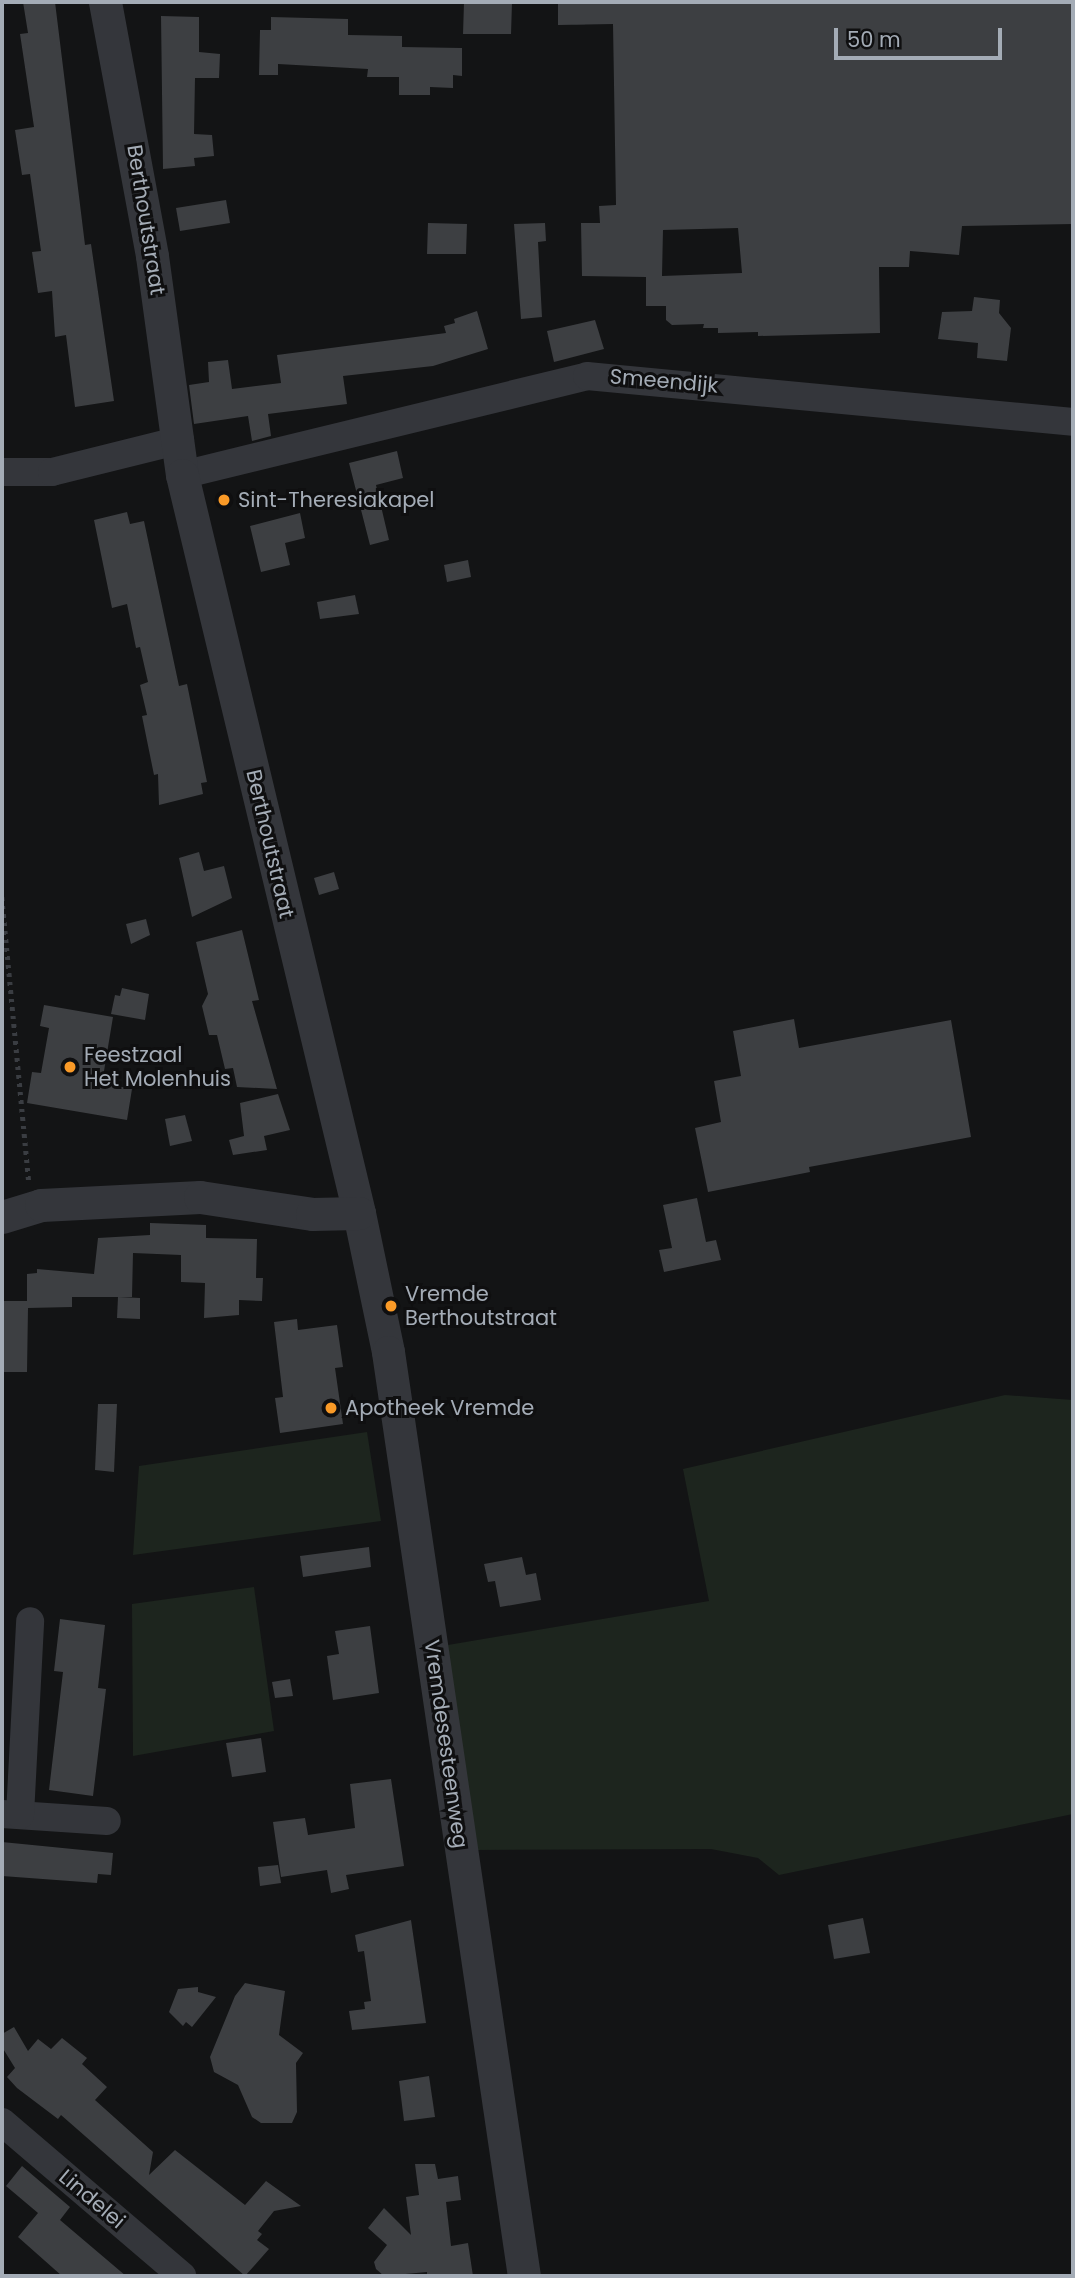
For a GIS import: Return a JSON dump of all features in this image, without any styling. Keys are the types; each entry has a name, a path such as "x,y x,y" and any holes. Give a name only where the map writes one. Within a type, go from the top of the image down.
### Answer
{"street":[{"name":"Berthoutstraat","path":"105,2 125,97 180,440 182,475 359,1213"},
{"name":"Smeendijk","path":"182,475 597,375 1073,422"},
{"path":"2,472 52,472 180,440"},
{"path":"17,1211 221,1197 312,1214 359,1213"},
{"name":"Vremdesesteenweg","path":"359,1213 388,1352 524,2276"},
{"path":"30,1621 11,1814 107,1821"},
{"name":"Lindelei","path":"2,2122 182,2276"}],"path":[{"path":"2,897 17,1211"}],"shaded area":[{"path":"1005,1395 1073,1400 1073,1814 779,1875 758,1858 711,1849 475,1850 442,1646 709,1601 683,1469"},
{"path":"367,1432 381,1521 133,1555 139,1466"},
{"path":"254,1587 274,1731 133,1756 132,1604"}],"building":[{"path":"23,2 55,2 85,245 91,244 114,401 75,407 66,335 55,337 52,291 38,293 32,252 41,251 30,174 22,175 15,130 34,127 20,34 28,33"},
{"path":"464,2 512,2 511,34 463,34"},
{"path":"558,2 1073,2 1073,224 962,226 959,255 910,251 909,267 879,267 880,333 758,336 758,332 718,333 718,328 703,328 704,324 672,325 666,320 666,306 646,306 646,277 582,276 581,223 600,223 599,206 616,205 613,24 558,25","holes":["738,228 742,273 662,276 663,230"]},
{"path":"161,16 199,17 199,52 220,54 219,78 195,78 194,134 212,135 214,156 194,158 195,166 163,169"},
{"path":"271,17 348,19 348,35 402,36 402,47 462,48 462,76 453,75 453,88 430,87 430,95 399,95 399,77 367,77 368,69 278,64 278,75 259,75 260,30 271,30"},
{"path":"226,200 230,223 180,231 176,208"},
{"path":"428,223 467,224 466,254 427,254"},
{"path":"545,223 546,241 538,242 542,317 521,319 514,224"},
{"path":"974,297 1000,300 999,313 1011,328 1007,361 977,358 978,343 938,339 942,312 972,311"},
{"path":"477,311 488,349 433,366 343,376 347,404 268,414 271,436 252,441 248,416 194,424 189,385 209,382 208,362 228,360 232,389 281,383 277,355 446,333 444,326 455,323 454,319"},
{"path":"595,320 604,349 554,362 547,331"},
{"path":"397,451 403,478 376,485 389,540 370,545 349,463"},
{"path":"127,512 130,524 144,521 179,686 187,684 207,782 201,783 203,794 159,805 158,774 154,775 142,716 147,715 140,685 148,682 140,647 136,648 127,604 112,608 94,520"},
{"path":"300,513 305,538 285,543 290,565 261,572 250,526"},
{"path":"468,560 471,577 447,582 444,565"},
{"path":"355,595 359,614 320,619 317,602"},
{"path":"199,852 204,871 224,866 232,898 192,917 179,858"},
{"path":"334,872 339,889 319,895 314,878"},
{"path":"146,919 150,935 131,944 126,924"},
{"path":"242,930 259,1000 252,1001 277,1089 237,1087 233,1068 225,1069 217,1035 209,1035 202,1006 208,994 196,942"},
{"path":"122,988 149,994 145,1020 111,1014 115,995 120,996"},
{"name":"Feestzaal Het Molenhuis","path":"44,1005 113,1017 102,1083 132,1089 127,1120 27,1103 32,1072 41,1073 49,1028 40,1026"},
{"path":"794,1019 799,1048 951,1020 971,1137 809,1167 810,1172 708,1192 695,1128 721,1122 714,1081 741,1076 733,1031"},
{"path":"278,1094 290,1130 264,1136 267,1150 233,1155 229,1140 244,1136 240,1103"},
{"path":"185,1115 192,1141 170,1146 165,1119"},
{"path":"697,1198 706,1242 716,1240 721,1260 664,1272 659,1250 672,1248 663,1205"},
{"path":"150,1223 206,1225 206,1238 257,1239 256,1278 263,1278 262,1301 239,1300 239,1315 204,1318 205,1283 181,1282 181,1255 133,1253 132,1297 72,1297 72,1307 28,1308 27,1372 2,1372 2,1301 27,1301 27,1274 37,1273 37,1269 94,1274 98,1238 150,1235"},
{"path":"118,1297 140,1298 140,1319 117,1318"},
{"path":"297,1319 298,1330 337,1325 343,1367 335,1368 343,1424 280,1433 275,1398 283,1397 274,1322"},
{"path":"98,1404 117,1404 114,1472 95,1470"},
{"path":"369,1547 371,1567 303,1577 300,1556"},
{"path":"522,1557 526,1575 536,1573 541,1600 500,1607 495,1581 488,1582 484,1564"},
{"path":"60,1619 105,1625 98,1688 106,1689 93,1796 49,1790 63,1672 54,1671"},
{"path":"370,1626 379,1693 333,1700 327,1656 339,1654 335,1631"},
{"path":"290,1679 293,1696 275,1698 272,1682"},
{"path":"261,1738 266,1772 232,1777 226,1743"},
{"path":"391,1779 404,1866 346,1875 349,1889 331,1893 327,1870 281,1877 273,1822 305,1818 308,1835 355,1828 350,1784"},
{"path":"2,1842 113,1853 111,1875 98,1874 97,1883 2,1876"},
{"path":"278,1865 281,1883 260,1886 258,1867"},
{"path":"863,1918 870,1953 834,1959 828,1925"},
{"path":"411,1920 426,2023 352,2030 349,2011 365,2009 364,2002 371,2001 364,1951 358,1952 355,1935"},
{"path":"245,1983 285,1991 279,2035 303,2053 296,2063 297,2112 292,2123 261,2123 252,2117 238,2085 214,2072 210,2057 235,1996"},
{"path":"198,1987 198,1992 216,1997 192,2027 186,2022 183,2026 169,2012 178,1989"},
{"path":"14,2027 28,2051 38,2039 51,2049 62,2038 87,2058 82,2064 107,2087 95,2100 153,2152 149,2175 175,2150 245,2205 266,2181 301,2206 274,2211 258,2231 262,2234 257,2240 269,2249 245,2276 61,2115 58,2119 17,2088 7,2077 15,2068 2,2047 2,2034"},
{"path":"429,2076 435,2117 404,2121 399,2081"},
{"path":"415,2164 435,2164 438,2179 458,2176 461,2200 446,2202 451,2246 468,2243 473,2276 427,2276 427,2272 384,2276 376,2269 374,2262 387,2245 368,2228 384,2208 411,2235 406,2197 419,2195"},
{"path":"22,2166 70,2207 60,2220 126,2276 62,2276 18,2237 38,2213 6,2186"}],"place":[{"name":"Sint-Theresiakapel","path":"224,500"},
{"name":"Feestzaal Het Molenhuis","path":"70,1067"},
{"name":"Vremde Berthoutstraat","path":"391,1306"},
{"name":"Apotheek Vremde","path":"331,1408"}]}
